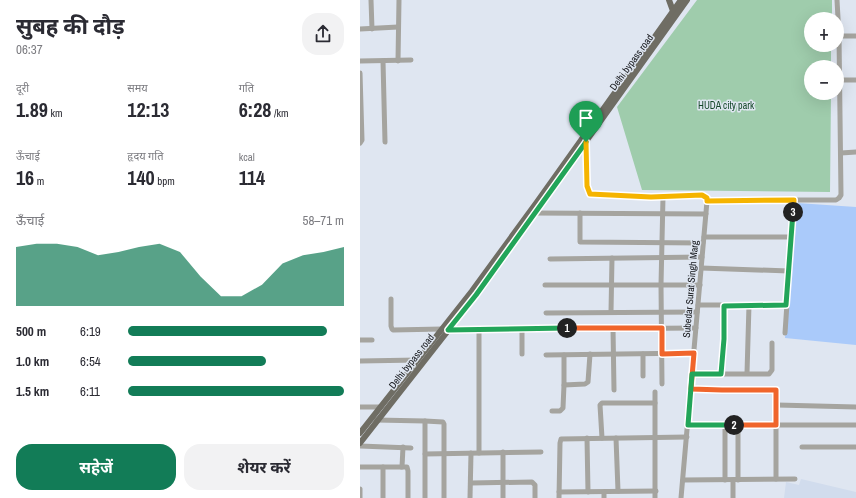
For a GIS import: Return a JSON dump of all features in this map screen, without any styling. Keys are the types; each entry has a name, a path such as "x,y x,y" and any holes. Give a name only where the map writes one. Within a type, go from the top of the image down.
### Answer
{"main road":[{"path":"670,0 673,12"},
{"name":"Delhi bypass road","path":"532,213 673,12 684,0"},
{"name":"Delhi bypass road","path":"360,433 374,420 398,390 586,142 684,0"},
{"name":"Delhi bypass road","path":"360,443 381,407 388,402"}],"street":[{"path":"371,0 372,29"},
{"path":"398,60 399,0"},
{"path":"837,0 838,12"},
{"path":"360,29 398,27"},
{"path":"844,36 856,36"},
{"path":"360,61 411,60"},
{"path":"384,61 384,142"},
{"path":"360,73 362,140 360,144"},
{"path":"844,80 856,80"},
{"path":"586,142 587,186 590,194 651,197 702,195 707,198 707,201 833,200 839,198 842,191 840,100"},
{"path":"841,153 856,152"},
{"path":"662,384 663,196"},
{"path":"785,333 794,200"},
{"name":"Subedar Surat Singh Marg","path":"681,498 707,201"},
{"path":"532,213 706,214"},
{"path":"580,213 580,242 703,243"},
{"path":"704,236 791,237"},
{"path":"550,259 702,257"},
{"path":"611,312 612,258"},
{"path":"701,268 789,271"},
{"path":"545,285 700,286"},
{"path":"391,299 391,326 393,330 696,328"},
{"path":"698,305 786,305"},
{"path":"747,373 749,305"},
{"path":"721,374 724,339 724,306"},
{"path":"546,313 697,312"},
{"path":"522,328 522,354"},
{"path":"613,328 614,390"},
{"path":"479,329 479,453"},
{"path":"360,340 372,340"},
{"path":"692,374 769,374 771,372 772,343"},
{"path":"546,355 694,353"},
{"path":"564,386 585,384 588,382 590,354"},
{"path":"643,354 643,376"},
{"path":"552,411 560,411 563,408 564,355"},
{"path":"360,361 422,358"},
{"path":"691,389 775,389 777,391 776,479"},
{"path":"655,392 655,498"},
{"path":"602,438 600,405 602,403 655,403"},
{"path":"360,406 381,407"},
{"path":"777,406 856,407"},
{"path":"374,420 441,421 444,424 444,498"},
{"path":"425,421 425,498"},
{"path":"688,425 856,425"},
{"path":"725,425 725,480"},
{"path":"733,498 736,480 738,425"},
{"path":"559,498 561,439 687,437"},
{"path":"587,438 588,492"},
{"path":"616,438 618,491"},
{"path":"360,446 411,448"},
{"path":"402,467 403,447"},
{"path":"802,447 856,447"},
{"path":"503,452 503,498"},
{"path":"425,454 541,452"},
{"path":"470,498 471,453"},
{"path":"360,467 407,467 408,498"},
{"path":"383,467 383,498"},
{"path":"683,480 795,479"},
{"path":"470,483 534,483 535,498"},
{"path":"360,489 360,498"},
{"path":"630,491 630,498"},
{"path":"559,492 656,491"},
{"path":"604,492 604,498"}],"shaded area":[{"path":"801,479 856,492 856,498 784,498 786,482 799,485"}],"green space":[{"name":"HUDA city park","path":"697,0 832,0 832,12 804,12 804,52 831,52 831,60 804,60 804,100 831,100 830,192 642,190 617,107"}],"water":[{"path":"797,203 856,207 856,345 785,338"}],"route":[{"path":"586,142 476,295 448,330 662,328 662,354 694,353 692,374 691,389 775,389 777,391 776,425 688,425 692,374 721,374 724,339 724,306 786,305 794,200 707,201 707,198 702,195 651,197 592,195 588,193 587,186 586,142"}]}
